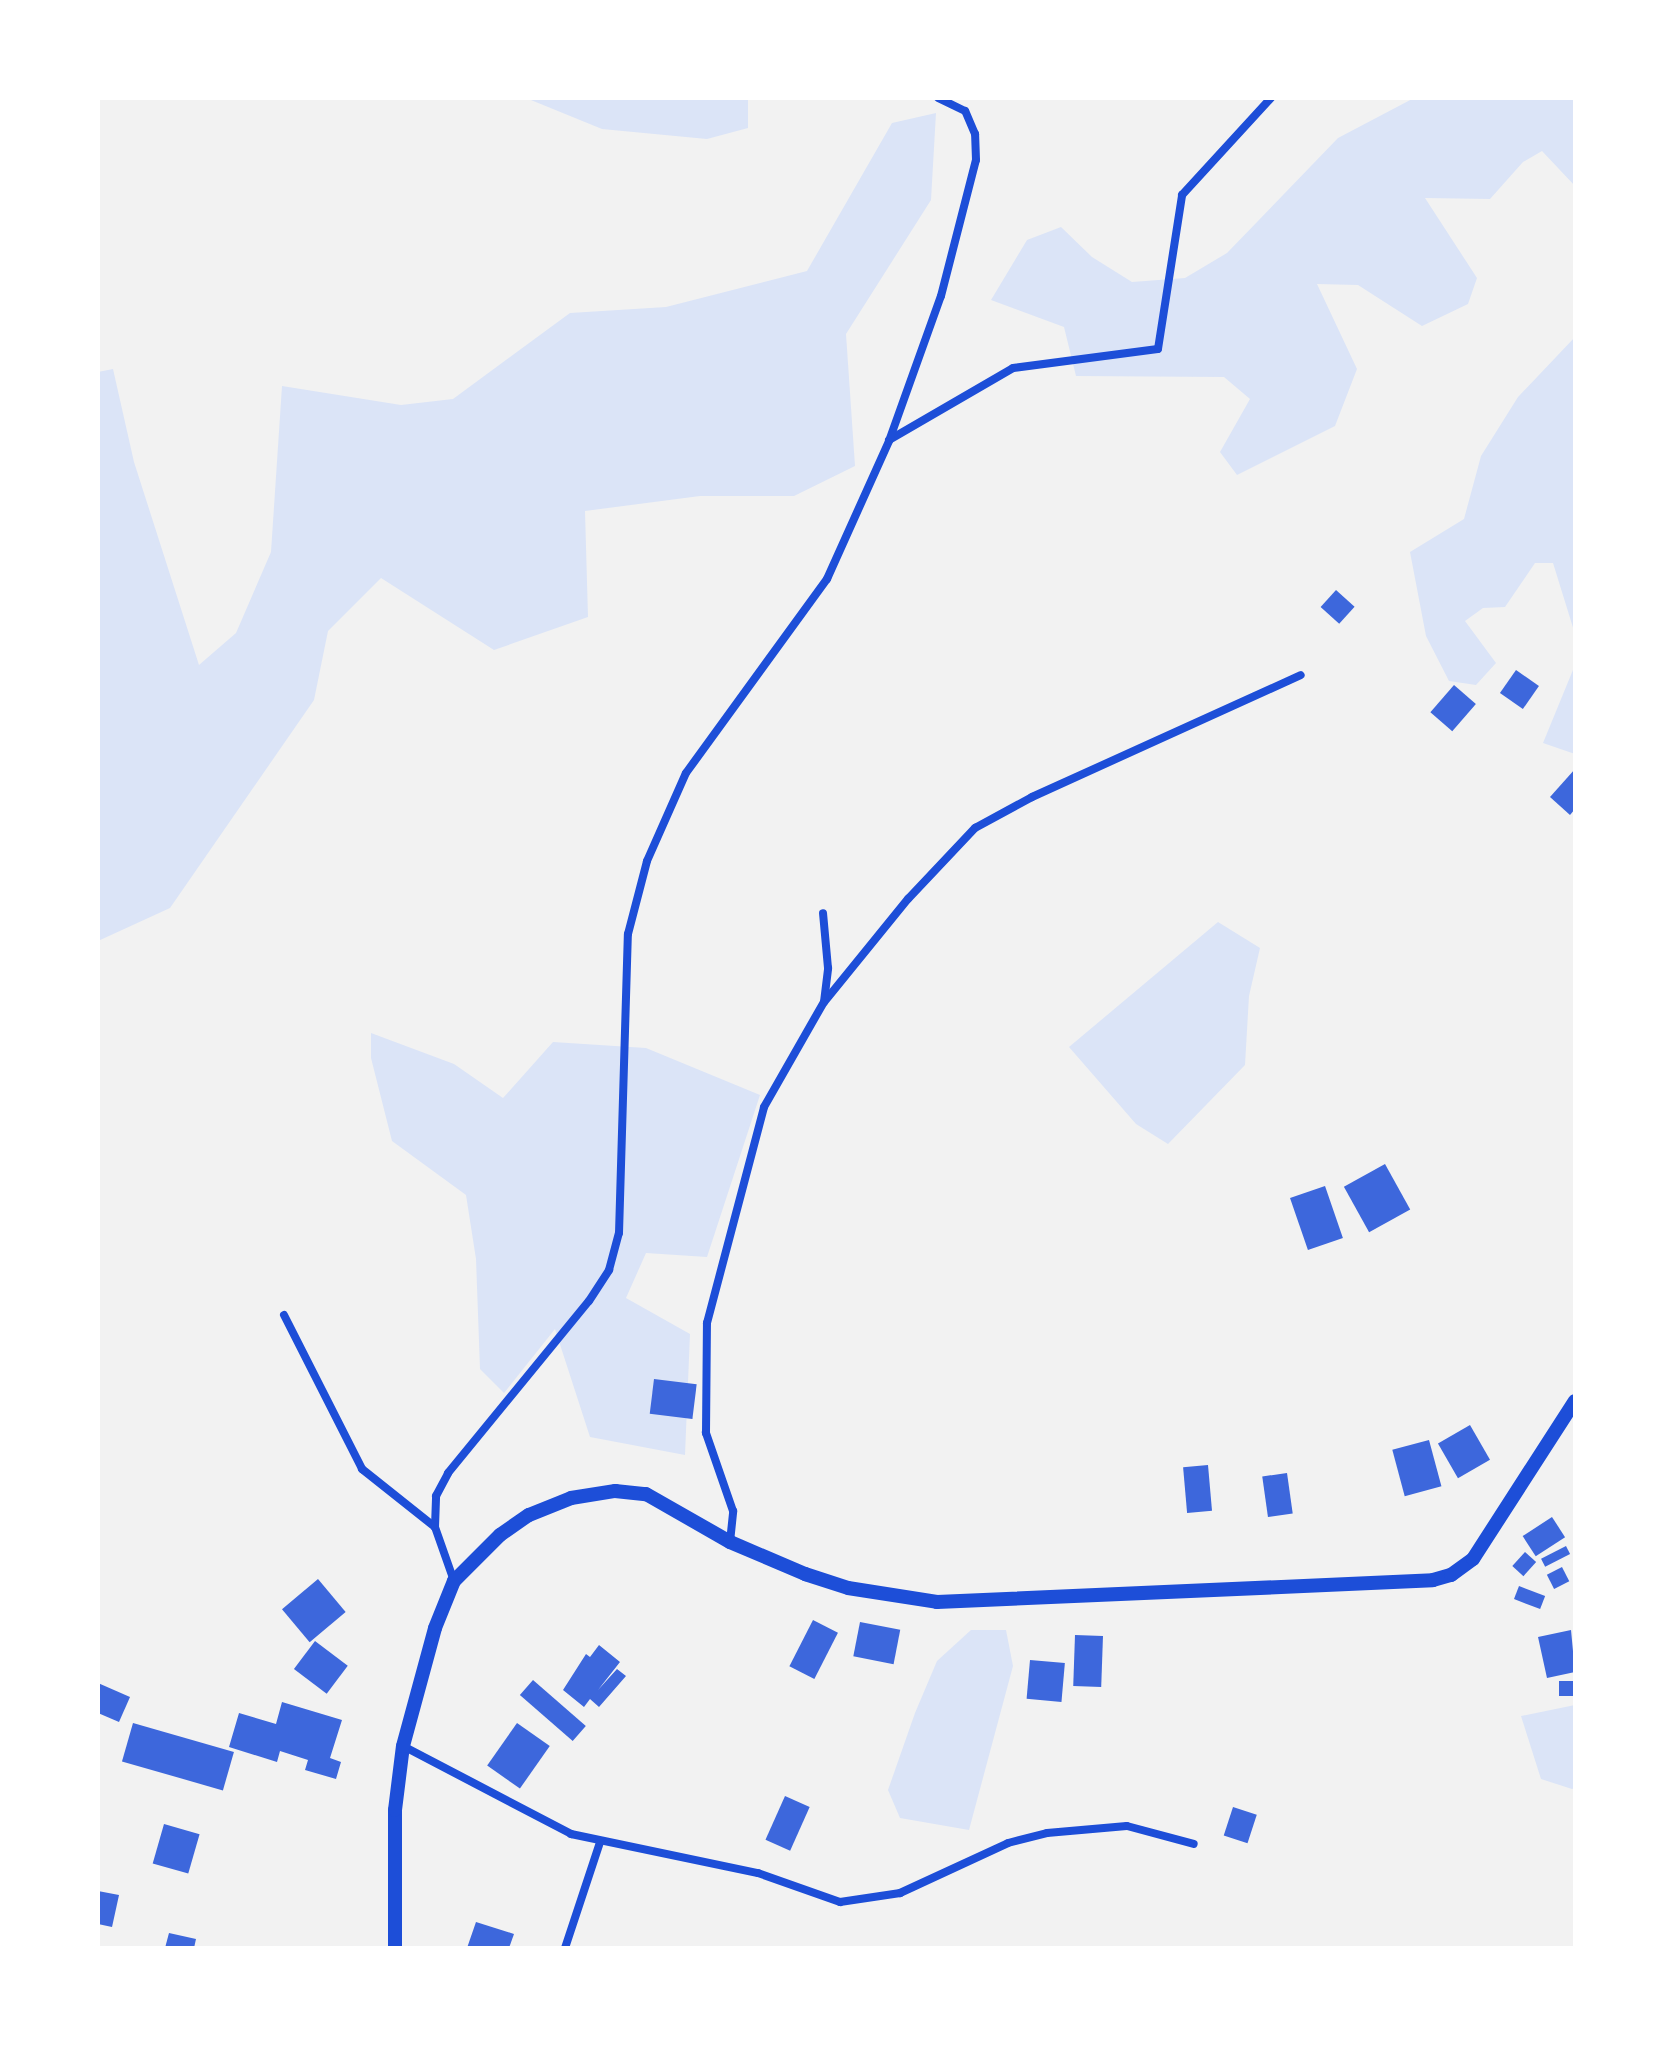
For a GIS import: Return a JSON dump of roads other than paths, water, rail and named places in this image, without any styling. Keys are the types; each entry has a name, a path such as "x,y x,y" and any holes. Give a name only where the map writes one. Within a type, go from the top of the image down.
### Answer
{"main road":[{"path":"395,1948 395,1810 403,1746 435,1628 454,1581 500,1535 529,1515 571,1498 615,1491 646,1494 730,1542 848,1588 937,1602 1433,1580 1451,1575 1473,1559 1575,1401"}],"street":[{"path":"454,1581 435,1527 436,1496 448,1473 543,1363 609,1270 619,1233 623,1179 628,934 664,818 701,751 827,579 889,441 941,296 976,160 975,134 965,111 938,98"},
{"path":"889,441 1013,368 1158,349 1182,195 1271,98"},
{"path":"730,1542 733,1511 706,1433 707,1323 764,1107 824,1002 908,899 975,828 1032,797 1301,675"},
{"path":"823,913 828,968 824,1002"},
{"path":"284,1315 362,1469 435,1527"},
{"path":"403,1746 545,1823 600,1842 758,1873 840,1902 900,1893 1008,1843 1047,1833 1127,1826 1194,1844"},
{"path":"565,1948 600,1842"}]}
